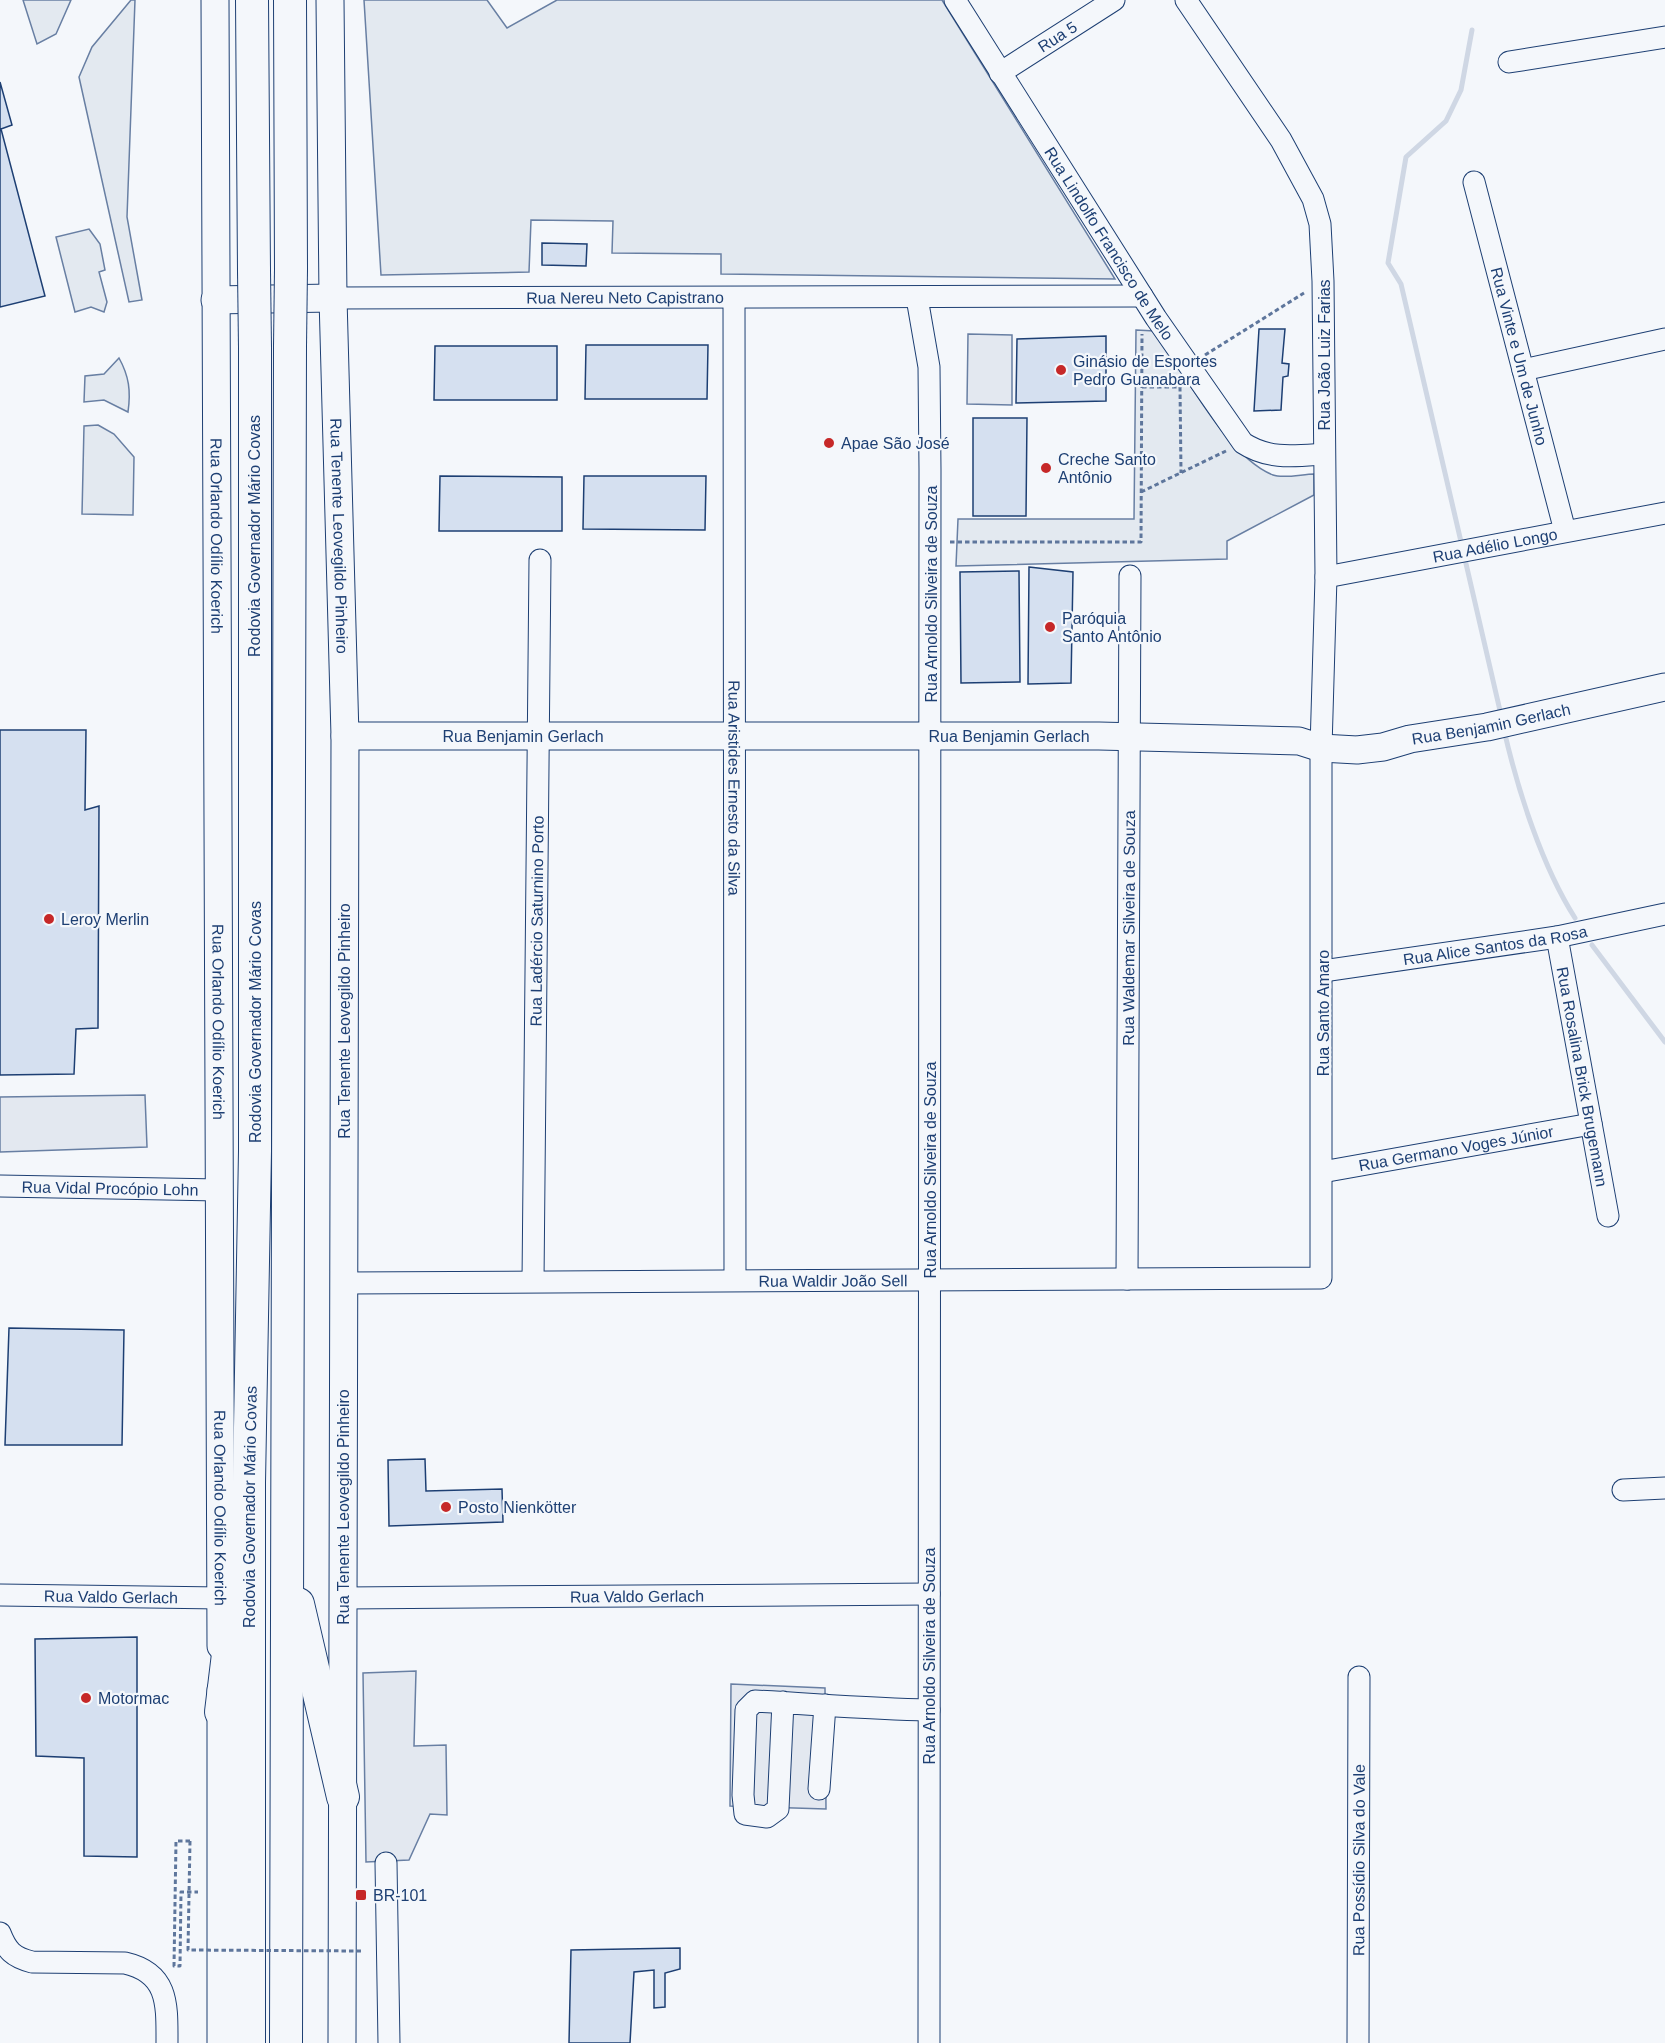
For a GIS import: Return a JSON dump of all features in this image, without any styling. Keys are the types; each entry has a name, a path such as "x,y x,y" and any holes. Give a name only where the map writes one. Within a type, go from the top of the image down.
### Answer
{"highway":[{"name":"Rodovia Governador Mário Covas","path":"249,2043 249,1483 255,1150 255,348 252,0"},
{"name":"Rodovia Governador Mário Covas","path":"286,2043 290,0"},
{"path":"221,1712 249,1483"},
{"path":"287,1562 308,1638 343,1797"}],"main road":[{"name":"Rua Orlando Odílio Koerich","path":"215,0 221,2043"},
{"name":"Rua Tenente Leovegildo Pinheiro","path":"330,0 333,298 345,736 342,2043"},
{"path":"215,300 333,298"},
{"name":"Rua Benjamin Gerlach","path":"345,736 1128,737 1299,741 1322,748 1357,750 1487,727 1522,717 1665,687"}],"street":[{"name":"Rua Lindolfo Francisco de Melo","path":"955,0 1142,296 1243,443"},
{"name":"Rua 5","path":"1000,73 1114,0"},
{"name":"Rua João Luiz Farias","path":"1186,0 1281,140 1305,182 1320,224 1323,281 1326,577 1322,748"},
{"path":"1509,62 1665,37"},
{"name":"Rua Vinte e Um de Junho","path":"1474,182 1566,531"},
{"name":"Rua Nereu Neto Capistrano","path":"333,298 1142,296"},
{"name":"Rua Aristides Ernesto da Silva","path":"734,298 735,1280"},
{"name":"Rua Arnoldo Silveira de Souza","path":"917,298 929,367 931,542 928,2043"},
{"path":"1523,370 1665,339"},
{"path":"1243,443 1261,453 1277,457 1324,454"},
{"name":"Rua Adélio Longo","path":"1326,577 1478,546 1665,513"},
{"name":"Rua Ladércio Saturnino Porto","path":"533,1281 540,560"},
{"name":"Rua Waldemar Silveira de Souza","path":"1127,1279 1130,576"},
{"name":"Rua Santo Amaro","path":"1321,1278 1322,748"},
{"name":"Rua Alice Santos da Rosa","path":"1323,971 1557,937 1665,914"},
{"name":"Rua Rosalina Brick Brugemann","path":"1557,937 1608,1216"},
{"name":"Rua Germano Voges Júnior","path":"1322,1172 1591,1124"},
{"name":"Rua Vidal Procópio Lohn","path":"0,1186 219,1190"},
{"name":"Rua Waldir João Sell","path":"344,1283 1321,1278"},
{"path":"1623,1490 1665,1488"},
{"name":"Rua Valdo Gerlach","path":"343,1598 929,1594"},
{"name":"Rua Valdo Gerlach","path":"0,1595 220,1598"},
{"name":"Rua Possídio Silva do Vale","path":"1358,2043 1359,1677"},
{"path":"783,1702 778,1809 767,1816 746,1814 743,1795 746,1710 755,1701 783,1702 929,1710"},
{"path":"819,1789 825,1705"},
{"path":"386,1863 389,2043"},
{"path":"3,1941 17,1958 32,1962 125,1963 140,1967 156,1979 163,1992 167,2008 167,2043"}],"path":[{"path":"1189,365 1323,281"},
{"path":"931,542 1141,542 1142,296"},
{"path":"1142,387 1180,387 1181,473"},
{"path":"1141,492 1243,443"},
{"path":"221,1892 181,1892 180,1966 174,1966 176,1841 190,1841 188,1950 361,1952"}],"shaded area":[{"path":"23,0 71,0 56,34 37,44"},
{"path":"131,0 135,0 127,217 142,300 129,302 79,77 92,47"},
{"path":"364,0 487,0 507,28 557,0 942,0 1115,279 721,274 721,254 612,253 613,221 531,220 529,272 381,275"},
{"path":"89,229 100,244 105,270 99,272 107,302 104,312 91,307 75,312 56,237"},
{"path":"1136,330 1155,331 1223,433 1256,466 1277,476 1314,474 1314,495 1227,541 1227,559 956,566 958,519 1134,519"},
{"path":"968,334 1012,335 1012,405 967,404"},
{"path":"119,358 128,384 128,412 104,400 84,402 85,376 104,374"},
{"path":"98,425 114,434 134,457 133,515 82,514 84,426"},
{"path":"145,1095 147,1147 0,1152 0,1097"},
{"path":"416,1671 414,1746 446,1745 447,1815 430,1814 409,1860 366,1862 363,1673"},
{"path":"731,1684 825,1688 826,1809 730,1806"}],"building":[{"path":"0,82 12,125 1,129 45,296 0,307"},
{"path":"542,243 587,244 586,266 542,265"},
{"path":"1259,329 1285,329 1282,363 1289,364 1288,376 1283,377 1281,410 1254,411"},
{"name":"Ginásio de Esportes Pedro Guanabara","path":"1106,336 1106,401 1016,403 1017,339"},
{"path":"586,345 708,345 707,399 585,399"},
{"path":"435,346 557,346 557,400 434,400"},
{"path":"973,418 1027,418 1026,516 973,516"},
{"path":"440,476 562,477 562,531 439,531"},
{"path":"584,476 706,476 705,530 583,529"},
{"name":"Paróquia Santo Antônio","path":"1029,567 1073,572 1071,683 1028,684"},
{"path":"1019,571 1020,682 961,683 960,572"},
{"name":"Leroy Merlin","path":"0,730 86,730 85,810 99,806 98,1028 76,1029 74,1074 0,1075"},
{"path":"9,1328 124,1330 122,1445 5,1445"},
{"name":"Posto Nienkötter","path":"425,1459 426,1491 502,1489 503,1522 389,1526 388,1460"},
{"name":"Motormac","path":"137,1637 137,1857 84,1856 84,1758 36,1756 35,1639"},
{"path":"680,1948 680,1969 665,1973 665,2007 654,2008 654,1970 634,1972 630,2043 569,2043 571,1950"}],"waterway":[{"path":"1462,546 1401,284 1388,263 1406,157 1446,121 1461,90 1472,30"},
{"path":"1464,555 1501,715"},
{"path":"1504,730 1532,827 1552,875 1575,918"},
{"path":"1592,945 1665,1042"}],"place":[{"name":"Ginásio de Esportes Pedro Guanabara","path":"1061,370"},
{"name":"Apae São José","path":"829,443"},
{"name":"Creche Santo Antônio","path":"1046,468"},
{"name":"Paróquia Santo Antônio","path":"1050,627"},
{"name":"Leroy Merlin","path":"49,919"},
{"name":"Posto Nienkötter","path":"446,1507"},
{"name":"Motormac","path":"86,1698"},
{"name":"BR-101","path":"361,1895"}]}
